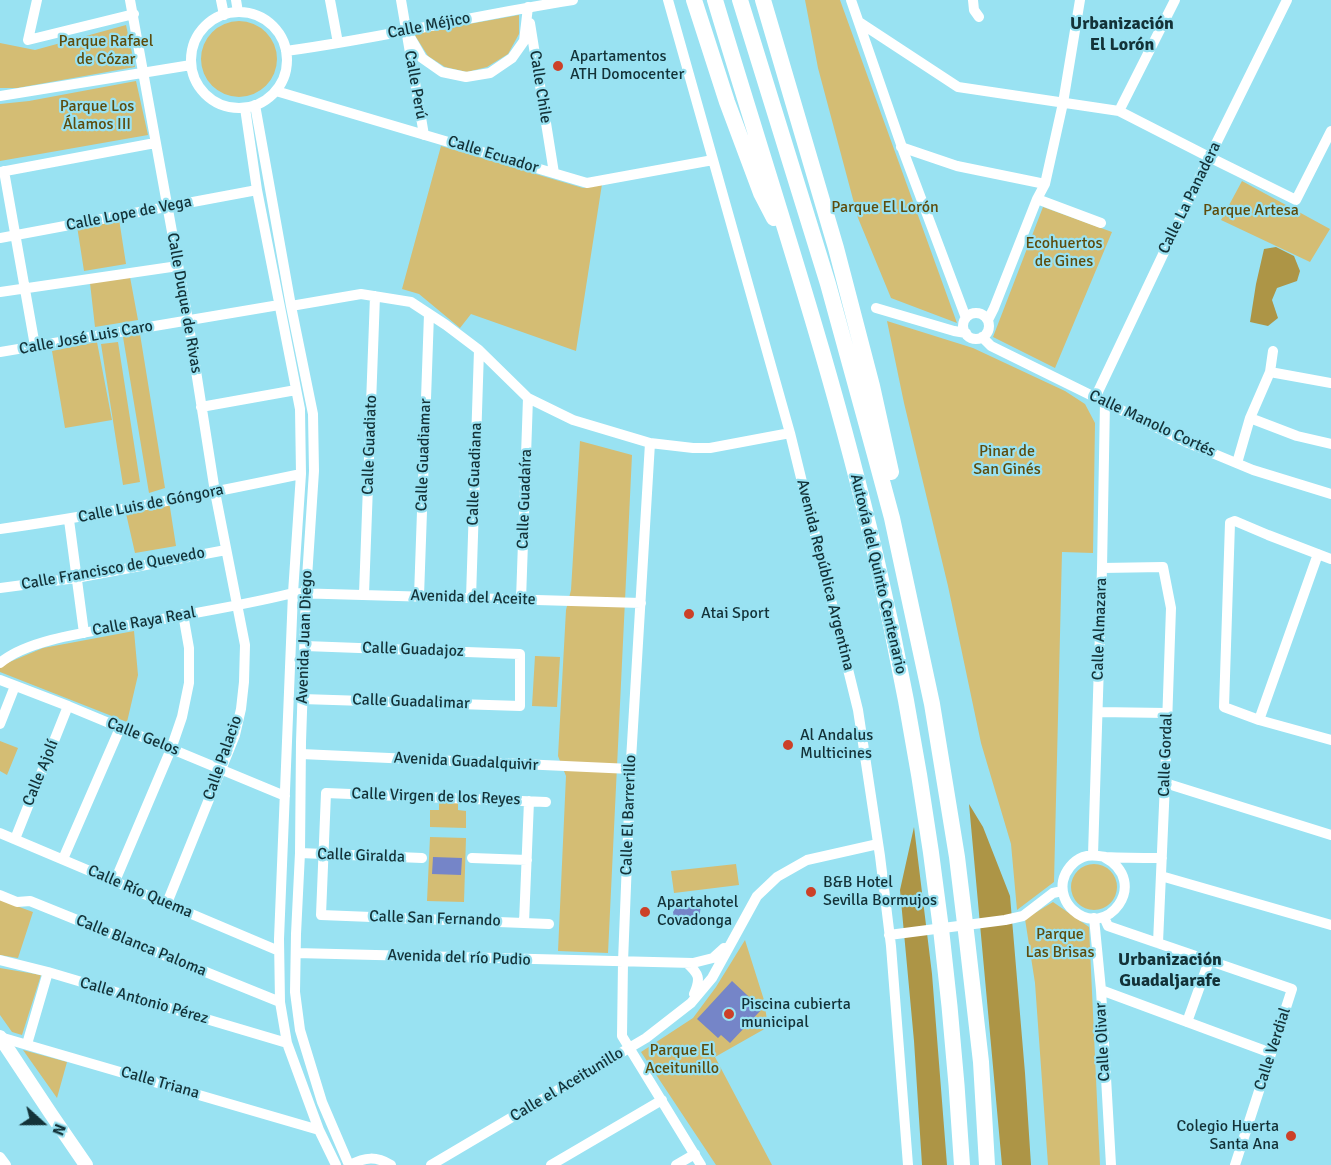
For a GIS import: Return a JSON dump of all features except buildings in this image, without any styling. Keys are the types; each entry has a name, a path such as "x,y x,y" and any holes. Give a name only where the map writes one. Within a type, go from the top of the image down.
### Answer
{"highway":[{"path":"694,0 727,102 761,193 790,248"},
{"name":"Autovía del Quinto Centenario","path":"715,0 759,139 841,418 876,554 904,687 934,873 947,974 962,1165"},
{"name":"Autovía del Quinto Centenario","path":"740,0 828,284 892,518 932,704 957,857 981,1062 987,1165"},
{"path":"763,0 836,248 872,386 891,472 892,518"}],"main road":[{"path":"0,1037 86,1165"}],"street":[{"path":"37,0 28,40 134,14"},
{"name":"Calle Duque de Rivas","path":"130,0 188,320 214,492 238,606"},
{"path":"222,0 224,15"},
{"path":"236,0 238,12"},
{"path":"330,0 338,43"},
{"name":"Calle Perú","path":"401,0 424,135"},
{"name":"Calle Méjico","path":"286,51 406,30 527,4 573,0"},
{"name":"Avenida República Argentina","path":"668,0 790,433 858,710 890,935 908,1165"},
{"path":"851,0 901,147 966,318 964,326 966,333"},
{"path":"973,0 974,10 980,17"},
{"path":"876,308 966,333 972,338 982,337 988,332 988,320 1045,184 1063,103 1080,0"},
{"path":"1119,111 1175,0"},
{"name":"Calle La Panadera","path":"1100,400 1209,158 1287,0"},
{"path":"406,30 422,58 442,72 466,77 490,73 512,58 525,41 527,4"},
{"name":"Calle Chile","path":"527,4 554,173"},
{"path":"238,12 254,13 275,28 286,51 286,66 282,82 276,91 250,106 237,108 216,102 203,92 194,77 191,65 192,48 201,30 214,19 238,12"},
{"path":"859,22 958,87 1119,111 1296,200 1331,130"},
{"path":"0,96 191,65"},
{"name":"Calle Ecuador","path":"276,91 587,183 713,160"},
{"name":"Avenida Juan Diego","path":"250,106 258,190 300,409 301,474 292,593 279,951 280,1002 287,1043 319,1130 336,1165"},
{"name":"Avenida Juan Diego","path":"250,106 313,414 314,471 302,699 295,992 300,1030 322,1102 350,1165"},
{"path":"35,346 2,172 155,143"},
{"path":"901,147 957,166 1045,184"},
{"name":"Calle Lope de Vega","path":"0,238 258,190"},
{"path":"1037,200 1101,223"},
{"path":"0,292 178,266"},
{"path":"291,306 361,294 411,302 479,350 528,398 573,420 650,443 710,448 790,433"},
{"name":"Calle Guadiato","path":"364,594 375,296"},
{"name":"Calle José Luis Caro","path":"0,352 279,305"},
{"path":"966,318 977,313 988,320"},
{"name":"Calle Guadiamar","path":"419,596 429,314"},
{"name":"Calle Manolo Cortés","path":"982,337 991,346 1188,444 1253,470 1331,494"},
{"name":"Calle Guadiana","path":"471,598 479,350"},
{"path":"1237,463 1250,418 1270,372 1273,351"},
{"path":"1270,372 1331,383"},
{"path":"201,407 296,390"},
{"name":"Calle Guadaíra","path":"521,600 528,398"},
{"name":"Calle Almazara","path":"1098,856 1098,712 1102,568 1100,400"},
{"path":"1250,418 1297,436 1331,444"},
{"name":"Calle El Barrerillo","path":"650,443 631,769 622,1035 701,1165"},
{"name":"Calle Luis de Góngora","path":"0,529 69,520 301,474"},
{"path":"69,520 84,633"},
{"path":"1331,559 1235,521 1230,523 1224,707 1259,720 1331,740"},
{"name":"Calle Francisco de Quevedo","path":"0,588 76,578 226,550"},
{"path":"1259,720 1318,554"},
{"name":"Calle Gordal","path":"1102,568 1163,567 1171,609 1158,943"},
{"name":"Avenida del Aceite","path":"292,593 640,603"},
{"name":"Calle Raya Real","path":"0,663 29,647 84,633 238,606 292,593"},
{"name":"Calle Palacio","path":"167,903 235,735 244,682 245,645 238,606"},
{"path":"115,881 171,749 182,717 189,683 189,648 183,614"},
{"name":"Calle Guadajoz","path":"305,646 520,654 520,706"},
{"name":"Calle Gelos","path":"0,680 285,796"},
{"path":"0,724 15,686"},
{"name":"Calle Guadalimar","path":"302,699 520,706"},
{"name":"Calle Ajolí","path":"15,839 68,706"},
{"path":"1098,712 1167,713"},
{"path":"63,859 120,728"},
{"name":"Avenida Guadalquivir","path":"301,754 631,769"},
{"path":"1165,783 1331,835"},
{"name":"Calle Virgen de los Reyes","path":"324,854 326,793 546,802"},
{"path":"524,923 530,801"},
{"name":"Calle Río Quema","path":"0,832 279,951"},
{"name":"Calle el Aceitunillo","path":"431,1165 646,1038 691,1003 712,978 757,896 777,877 807,860 878,844"},
{"name":"Calle Giralda","path":"300,853 422,858"},
{"name":"Calle San Fernando","path":"324,854 321,915 549,924"},
{"path":"1098,856 1112,862 1119,869 1124,877 1124,897 1112,912 1099,918 1085,917 1076,914 1070,908 1062,891 1067,870 1074,862 1083,857 1098,856 1162,858"},
{"path":"472,858 527,860"},
{"path":"1161,876 1331,925"},
{"path":"890,935 1023,916 1053,893 1062,891"},
{"name":"Calle Blanca Paloma","path":"0,895 17,902 30,901 280,1002"},
{"name":"Calle Verdial","path":"1099,918 1108,926 1292,989 1235,1165"},
{"name":"Calle Olivar","path":"1099,918 1111,1165"},
{"name":"Avenida del río Pudio","path":"296,953 693,963 713,958 731,942"},
{"name":"Calle Antonio Pérez","path":"0,960 48,972 287,1043"},
{"path":"1187,1022 1209,961"},
{"path":"687,963 697,972 699,984 691,1003"},
{"path":"27,1044 48,972"},
{"path":"1101,990 1271,1053"},
{"name":"Calle Triana","path":"0,1037 319,1130"},
{"path":"551,1165 662,1101"},
{"path":"676,1165 694,1154"},
{"path":"0,1157 6,1165"},
{"path":"350,1165 370,1158 381,1159 391,1165"}],"green space":[{"name":"Parque El Lorón","path":"805,0 840,0 957,323 891,298 858,218 818,68"},
{"path":"519,15 519,34 508,54 487,67 467,72 445,67 428,56 414,34"},
{"path":"239,21 253,24 266,32 274,45 277,59 274,73 266,86 253,94 239,97 225,94 212,86 204,73 201,59 204,45 212,32 225,24"},
{"name":"Parque Rafael de Cózar","path":"126,25 135,67 17,88 0,88 0,43 35,50"},
{"name":"Parque Los Álamos III","path":"136,81 148,135 0,161 0,104 29,101"},
{"path":"441,146 583,188 602,184 576,351 471,314 460,328 419,294 402,289"},
{"name":"Parque Artesa","path":"1242,181 1330,229 1310,262 1221,220"},
{"name":"Ecohuertos de Gines","path":"1043,207 1112,232 1055,368 993,337"},
{"path":"119,219 126,264 84,271 77,226"},
{"path":"130,277 138,320 95,327 90,283"},
{"name":"Pinar de San Ginés","path":"887,321 973,348 1065,391 1085,404 1095,423 1093,553 1062,552 1054,882 1017,910 1011,844 981,743 948,586 904,403"},
{"path":"140,334 165,488 149,493 123,337"},
{"path":"97,342 112,420 65,428 52,351"},
{"path":"118,342 140,482 123,485 101,344"},
{"path":"580,441 632,455 608,953 558,951 566,776 558,756 566,610 571,590"},
{"path":"169,501 176,546 135,553 125,509"},
{"path":"134,631 138,675 127,722 0,672 0,666 43,648"},
{"path":"535,656 560,657 557,707 532,706"},
{"path":"0,741 18,748 7,775 0,771"},
{"path":"439,803 458,803 458,810 466,811 466,828 430,827 430,810 439,810"},
{"path":"430,837 466,838 464,902 427,901"},
{"path":"736,864 739,885 674,893 671,871"},
{"path":"1094,864 1110,871 1117,887 1110,903 1094,910 1078,903 1071,887 1078,871"},
{"path":"0,900 33,912 18,958 0,955"},
{"name":"Parque Las Brisas","path":"1053,902 1089,927 1100,1165 1048,1165 1035,983 1025,919"},
{"name":"Parque El Aceitunillo","path":"745,940 764,1000 768,1027 715,1057 772,1165 716,1165 641,1052 693,1018 716,987"},
{"path":"0,968 41,975 22,1035 12,1032 0,1015"},
{"path":"23,1050 67,1062 57,1098"}],"shaded area":[{"path":"1276,247 1294,256 1300,271 1297,281 1277,288 1272,300 1278,318 1268,326 1250,322 1264,249"},
{"path":"969,804 983,827 1010,896 1031,1165 1002,1165"},
{"path":"914,827 932,974 947,1165 922,1165 914,1041 900,890"}],"water":[{"path":"433,857 462,858 461,875 432,874"},
{"path":"701,904 695,923 677,922 674,918 673,912 677,906"},
{"name":"Piscina cubierta municipal","path":"732,981 762,1009 730,1043 721,1035 718,1038 697,1019"}],"place":[{"name":"Apartamentos ATH Domocenter","path":"558,66"},
{"name":"Atai Sport","path":"689,614"},
{"name":"Al Andalus Multicines","path":"788,745"},
{"name":"B&B Hotel Sevilla Bormujos","path":"811,892"},
{"name":"Apartahotel Covadonga","path":"645,912"},
{"name":"Piscina cubierta municipal","path":"729,1014"},
{"name":"Colegio Huerta Santa Ana","path":"1291,1136"}],"district":[{"name":"Urbanización El Lorón","path":"1122,34"},
{"name":"Urbanización Guadaljarafe","path":"1170,970"}]}
